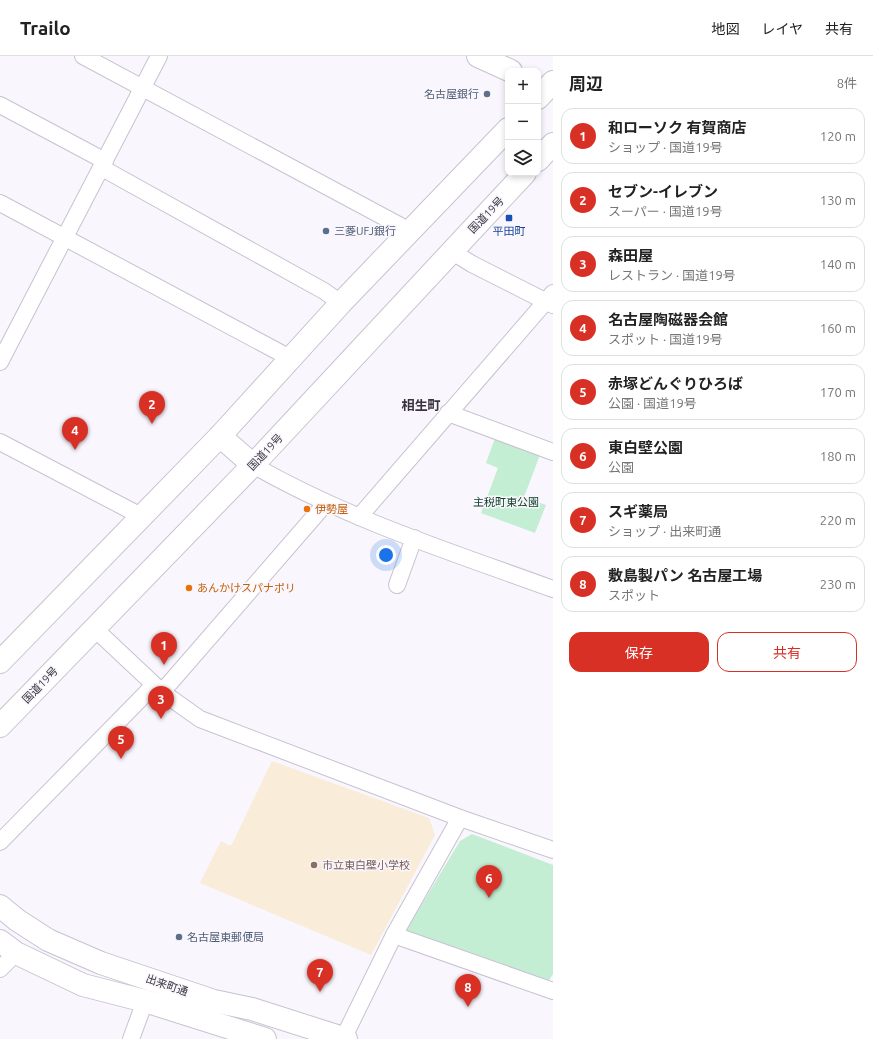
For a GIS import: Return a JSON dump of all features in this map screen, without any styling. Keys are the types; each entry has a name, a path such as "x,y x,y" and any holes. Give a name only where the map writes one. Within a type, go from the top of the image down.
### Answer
{"main road":[{"path":"478,56 505,69"},
{"path":"0,662 220,436 341,303 505,132"},
{"path":"541,157 553,144"},
{"name":"国道19号","path":"0,726 253,465 522,176"},
{"path":"220,436 253,465"},
{"name":"出来町通","path":"0,906 17,920 48,940 101,963 214,1001 252,1009 344,1039"},
{"name":"出来町通","path":"8,947 83,985 145,1001 265,1039"}],"street":[{"path":"83,56 410,231"},
{"path":"0,362 159,56"},
{"path":"0,105 324,291 341,303"},
{"path":"1,207 65,237 290,358"},
{"path":"359,517 448,413 550,300 472,264 451,251"},
{"path":"448,413 553,452"},
{"path":"0,442 141,516"},
{"path":"253,465 326,503 359,517 553,589"},
{"path":"0,842 158,688 326,503"},
{"path":"397,585 414,538"},
{"path":"95,629 158,688 200,719 460,818 553,850"},
{"path":"344,1039 394,935 460,818"},
{"path":"394,935 553,991"},
{"path":"0,969 8,947"},
{"path":"131,1039 145,1001"}],"shaded area":[{"name":"市立東白壁小学校","path":"272,761 429,818 435,835 371,955 200,883 221,841 231,846"}],"green space":[{"name":"主税町東公園","path":"495,438 540,455 524,497 546,505 535,533 481,513 498,468 486,463"},
{"path":"472,834 553,865 553,974 548,982 405,932 460,841"}],"place":[{"name":"名古屋銀行","path":"487,94"},
{"name":"平田町","path":"509,218"},
{"name":"三菱UFJ銀行","path":"326,231"},
{"name":"セブン-イレブン","path":"152,424"},
{"name":"名古屋陶磁器会館","path":"75,450"},
{"name":"伊勢屋","path":"307,509"},
{"name":"あんかけスパナポリ","path":"189,588"},
{"name":"和ローソク 有賀商店","path":"164,665"},
{"name":"森田屋","path":"161,719"},
{"name":"赤塚どんぐりひろば","path":"121,759"},
{"name":"市立東白壁小学校","path":"314,865"},
{"name":"東白壁公園","path":"489,898"},
{"name":"名古屋東郵便局","path":"179,937"},
{"name":"スギ薬局","path":"320,992"},
{"name":"敷島製パン 名古屋工場","path":"468,1007"}],"district":[{"name":"相生町","path":"421,405"}]}
